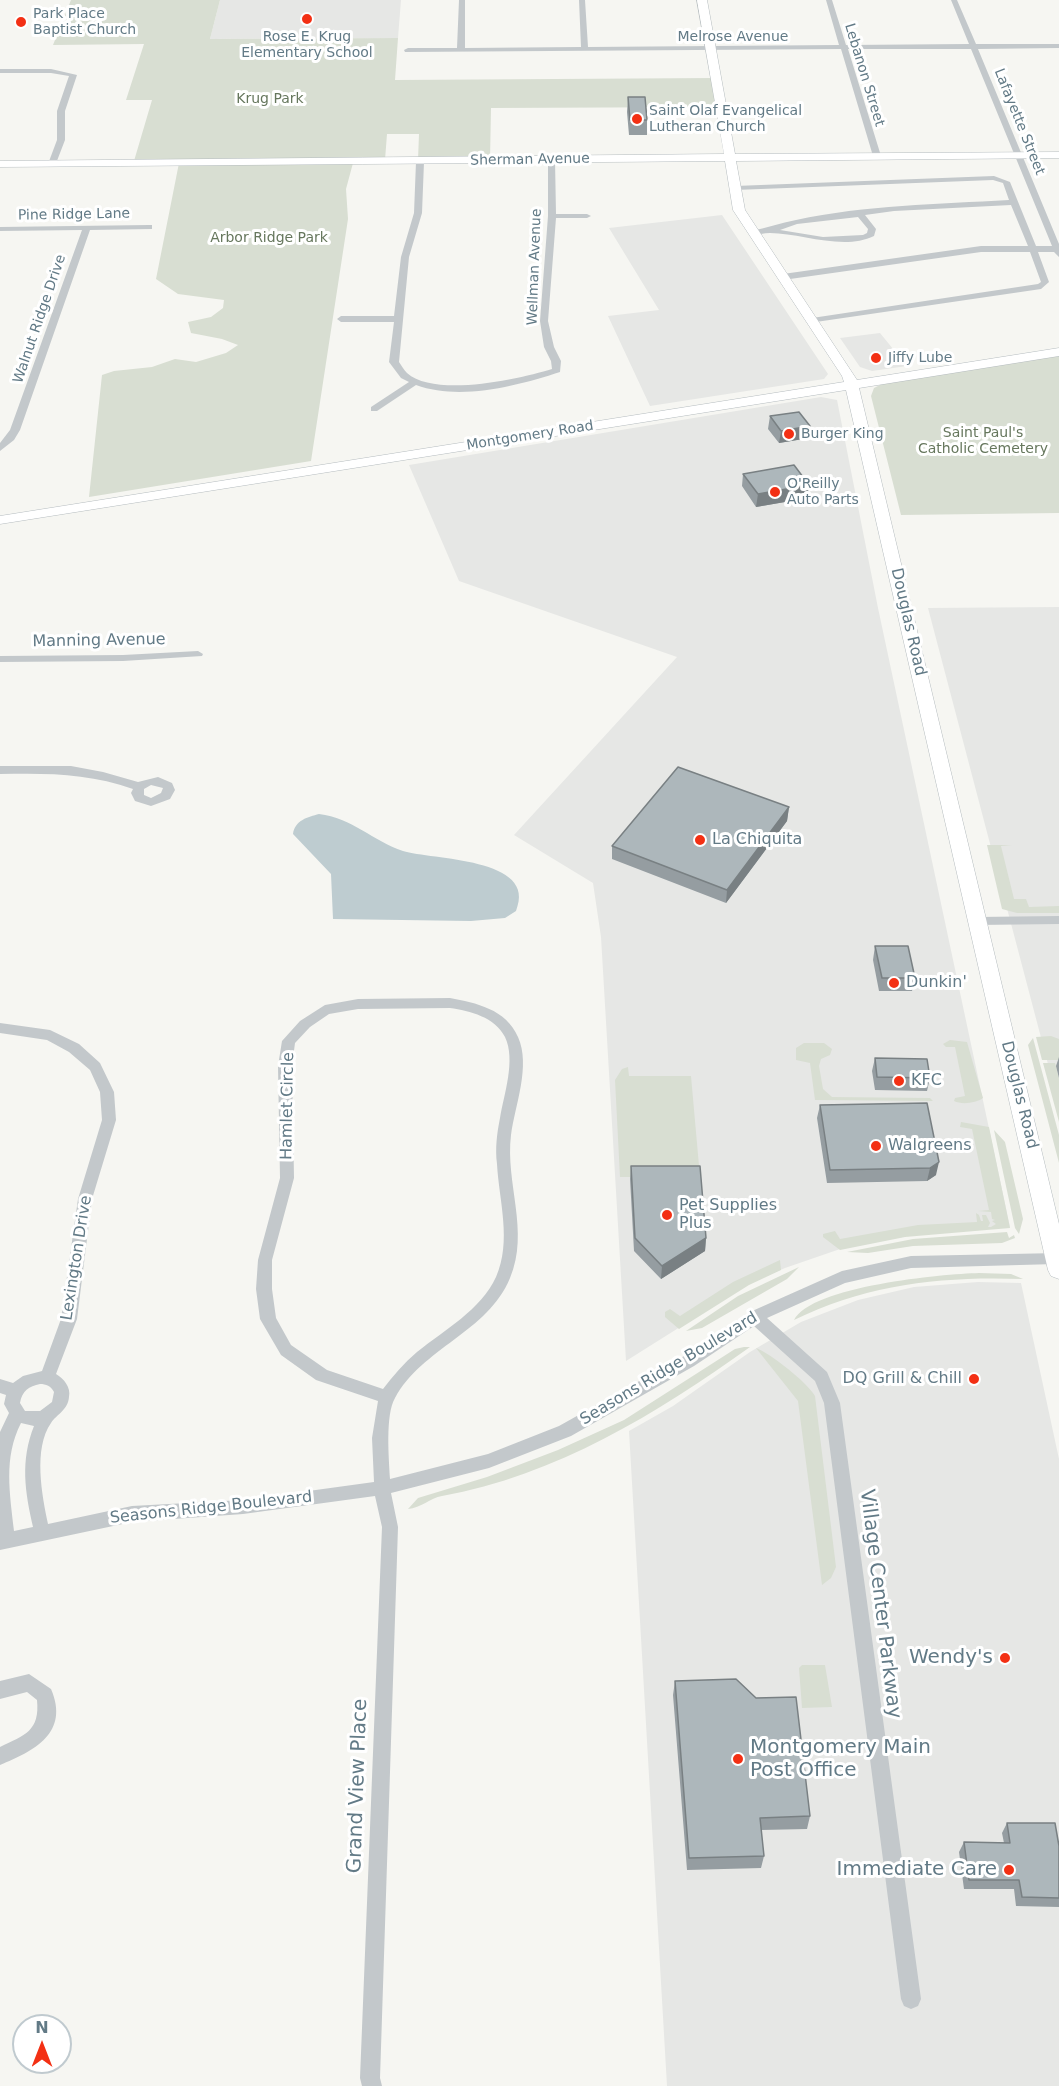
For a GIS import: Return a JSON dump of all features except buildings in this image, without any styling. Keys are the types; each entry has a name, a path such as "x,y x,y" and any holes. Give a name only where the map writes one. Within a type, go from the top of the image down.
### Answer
{"street":[{"path":"461,49 462,0"},
{"path":"582,0 585,48"},
{"name":"Douglas Road","path":"702,0 739,210 849,376 1058,1264"},
{"name":"Lebanon Street","path":"829,0 877,156"},
{"name":"Lafayette Street","path":"954,0 1058,251"},
{"name":"Melrose Avenue","path":"408,50 1059,46"},
{"path":"0,71 69,73 72,75 63,105 62,135 52,164"},
{"name":"Sherman Avenue","path":"0,164 1059,155"},
{"name":"Wellman Avenue","path":"414,382 443,388 470,388 543,375 557,370 556,361 549,347 544,321 552,216 551,160"},
{"path":"374,409 414,382 396,369 394,362 405,257 418,213 420,162"},
{"path":"735,188 994,178 1006,182 1044,277 1045,282 1041,286 812,321"},
{"path":"754,233 769,231 796,222 861,215 905,207 1015,202"},
{"path":"769,231 823,240 865,237 871,234 872,229 861,215"},
{"path":"552,216 587,216"},
{"name":"Pine Ridge Lane","path":"0,229 149,227"},
{"name":"Walnut Ridge Drive","path":"0,448 11,438 15,430 87,228"},
{"path":"783,277 966,251 1033,249 1058,251"},
{"path":"341,319 398,319"},
{"name":"Montgomery Road","path":"0,520 1059,352"},
{"name":"Manning Avenue","path":"0,659 123,658 198,654"},
{"path":"0,770 60,768 82,770 101,773 139,787"},
{"path":"977,921 1059,920"},
{"name":"Hamlet Circle","path":"382,1488 380,1438 386,1397 408,1369 491,1297 503,1279 509,1260 512,1237 503,1149 516,1058 512,1037 496,1018 477,1007 450,1003 358,1004 341,1007 325,1011 304,1024 289,1041 285,1066 287,1178 265,1260 264,1289 268,1319 286,1350 322,1375 386,1397"},
{"name":"Lexington Drive","path":"0,1028 50,1035 74,1048 95,1067 107,1092 109,1120 85,1198 69,1319 47,1377"},
{"name":"Seasons Ridge Boulevard","path":"3,1541 132,1514 243,1507 382,1488 489,1461 565,1431 689,1361 754,1317 842,1277 911,1262 1058,1264"},
{"name":"Village Center Parkway","path":"754,1317 821,1377 832,1403 910,1999"},
{"path":"47,1377 57,1383 62,1394 57,1408 45,1417 30,1419 17,1414 12,1404 16,1390 28,1380 47,1377"},
{"path":"0,1386 16,1390"},
{"path":"3,1541 0,1468 7,1434 17,1414"},
{"path":"42,1532 30,1473 36,1440 45,1417"},
{"name":"Grand View Place","path":"372,2086 370,2078 372,1998 390,1527 382,1488"},
{"path":"0,1690 29,1683 45,1695 48,1710 44,1730 30,1742 0,1756"}],"shaded area":[{"name":"Rose E. Krug Elementary School","path":"220,0 401,0 398,38 210,39"},
{"path":"722,215 828,374 824,379 650,406 608,316 659,310 609,228"},
{"path":"880,333 907,366 872,371 860,367 840,338"},
{"path":"821,397 837,400 878,608 1010,1227 919,1234 843,1248 785,1268 750,1283 626,1361 601,937 593,883 514,835 677,657 459,581 409,465"},
{"path":"1059,607 1059,1106 928,608"},
{"path":"319,814 342,820 403,851 479,864 498,871 512,880 519,893 516,911 505,918 471,921 333,919 331,874 293,834 299,822"},
{"path":"978,1282 1021,1283 1059,1459 1059,2086 667,2086 629,1431 673,1406 750,1352 801,1322 858,1300 914,1287"}],"green space":[{"name":"Krug Park","path":"71,0 220,0 210,39 398,38 395,80 715,78 721,107 491,108 490,160 418,160 419,134 387,134 385,160 134,161 152,100 126,100 144,44 53,45"},
{"name":"Arbor Ridge Park","path":"179,163 353,163 346,189 348,219 311,461 89,497 102,375 114,371 152,367 175,359 196,362 226,353 238,345 222,339 191,333 188,322 211,317 223,308 224,300 178,294 156,279"},
{"name":"Saint Paul's Catholic Cemetery","path":"1059,355 1059,513 901,515 871,396 874,388 882,384"},
{"path":"987,845 1012,845 1001,846 1014,899 1026,899 1029,907 1059,906 1059,913 1017,913 1002,909"},
{"path":"1051,1036 1059,1039 1059,1060 1042,1060 1036,1037"},
{"path":"1033,1038 1059,1135 1059,1163 1028,1045"},
{"path":"950,1040 967,1042 983,1098 980,1100 965,1103 954,1101 955,1098 965,1096 955,1047 946,1047 943,1044"},
{"path":"804,1043 824,1043 832,1049 830,1055 821,1059 819,1066 823,1089 832,1097 930,1098 933,1101 815,1100 810,1063 796,1060 796,1048"},
{"path":"1043,1063 1055,1063 1059,1078 1059,1122"},
{"path":"628,1067 629,1076 691,1076 700,1177 620,1177 615,1080 622,1069"},
{"path":"961,1122 989,1127 1010,1228 905,1237 840,1250 823,1237 823,1234 835,1231 840,1239 918,1225 977,1222 976,1213 981,1221 983,1221 982,1215 986,1215 990,1223 988,1227 996,1224 992,1221 995,1220 992,1219 991,1212 978,1211 989,1210 972,1129 960,1127"},
{"path":"994,1130 1005,1142 1023,1219 1019,1234 1015,1228"},
{"path":"1007,1232 1009,1238 1014,1235 1015,1238 1002,1243 913,1246 868,1253 847,1252 913,1239"},
{"path":"780,1260 781,1270 749,1285 679,1329 665,1317 665,1312 670,1309 680,1316 733,1282"},
{"path":"799,1267 787,1279 702,1328 686,1331 738,1296"},
{"path":"979,1273 1011,1274 1023,1279 935,1281 877,1290 849,1298 794,1320 806,1308 825,1298 851,1290 909,1279"},
{"path":"750,1347 679,1395 604,1439 525,1474 484,1487 438,1497 408,1509 418,1498 487,1477 558,1450 624,1420 735,1349"},
{"path":"756,1348 788,1369 815,1396 836,1567 831,1578 822,1585 798,1401"},
{"path":"802,1665 825,1665 832,1707 802,1708 799,1668"}],"place":[{"name":"Rose E. Krug Elementary School","path":"307,19"},
{"name":"Park Place Baptist Church","path":"21,22"},
{"name":"Saint Olaf Evangelical Lutheran Church","path":"637,119"},
{"name":"Jiffy Lube","path":"876,358"},
{"name":"Burger King","path":"789,434"},
{"name":"O'Reilly Auto Parts","path":"775,492"},
{"name":"La Chiquita","path":"700,840"},
{"name":"Dunkin'","path":"894,983"},
{"name":"KFC","path":"899,1081"},
{"name":"Walgreens","path":"876,1146"},
{"name":"Pet Supplies Plus","path":"667,1215"},
{"name":"DQ Grill & Chill","path":"974,1379"},
{"name":"Wendy's","path":"1005,1658"},
{"name":"Montgomery Main Post Office","path":"738,1759"},
{"name":"Immediate Care","path":"1009,1870"}]}
